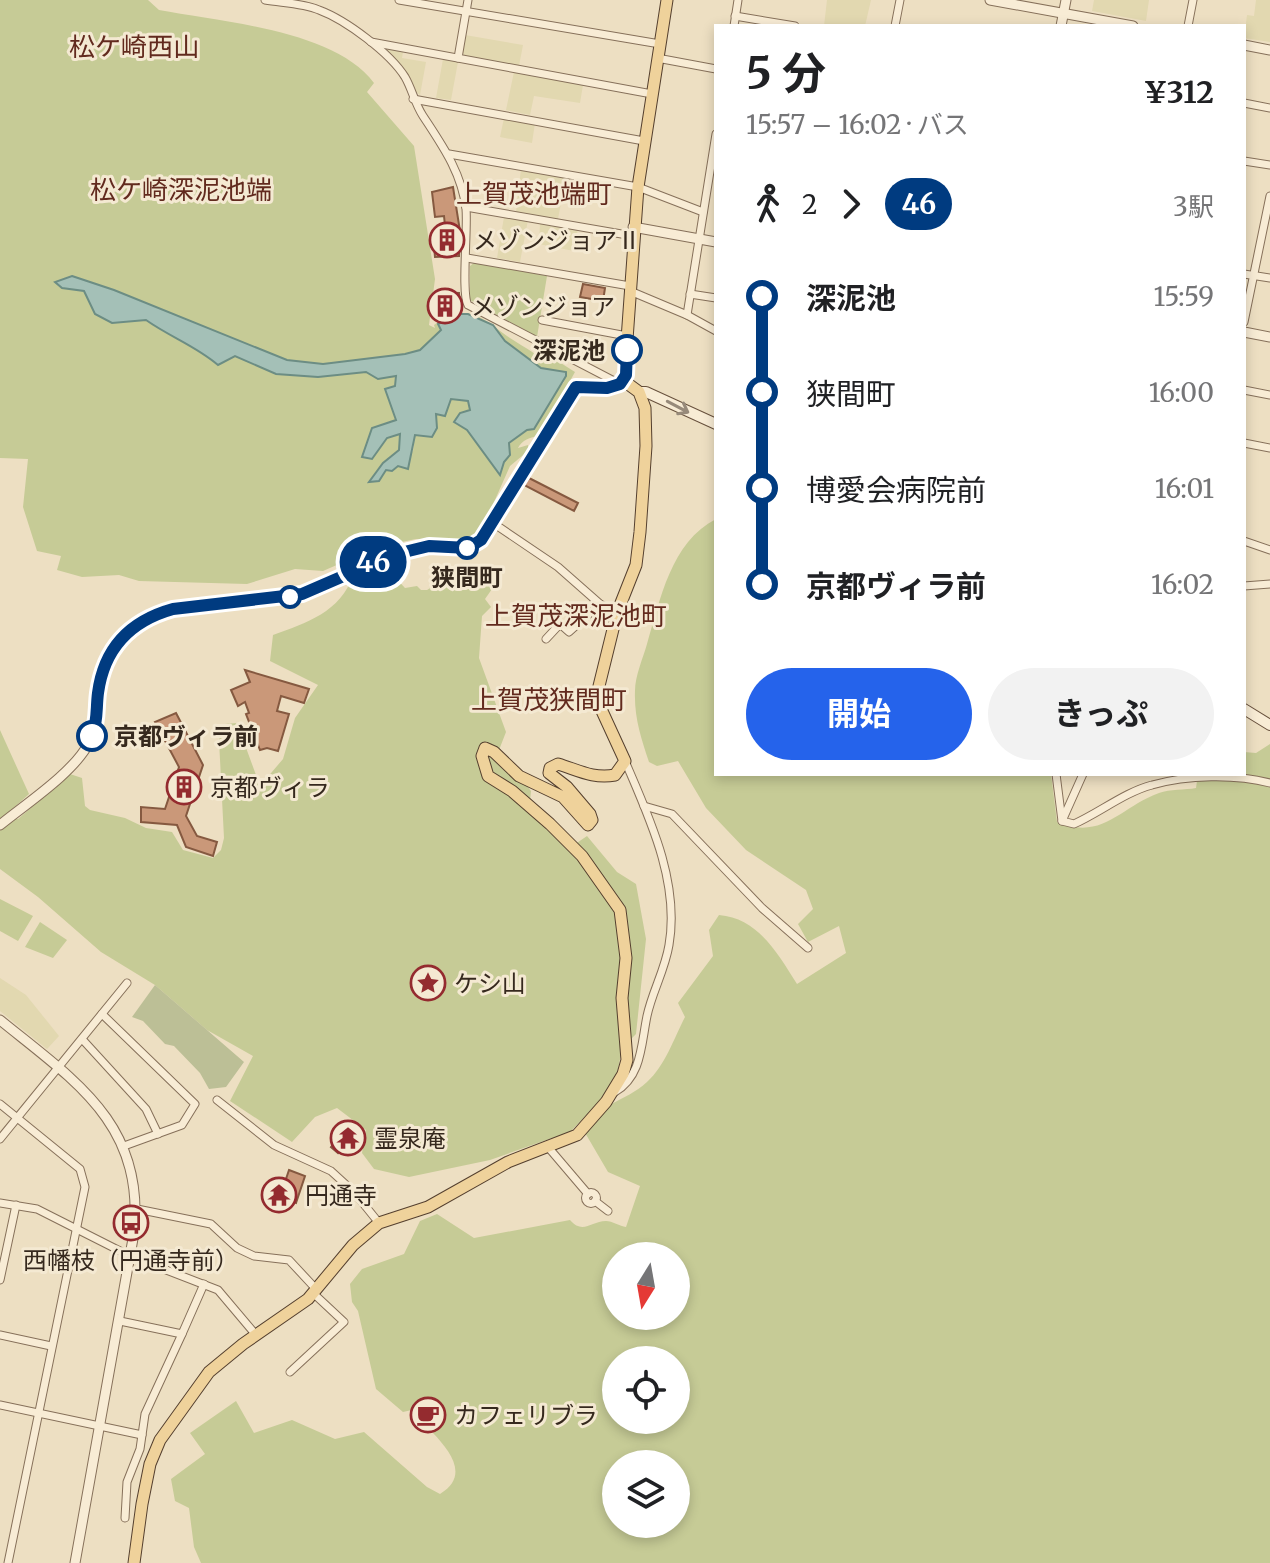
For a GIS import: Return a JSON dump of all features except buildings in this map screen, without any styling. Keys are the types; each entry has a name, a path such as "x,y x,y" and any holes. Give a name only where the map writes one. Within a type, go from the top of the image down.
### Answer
{"main road":[{"path":"667,0 638,187 622,382 714,423"},
{"path":"134,1563 150,1464 160,1440 209,1372 256,1335 291,1314 315,1291 353,1245 379,1223 428,1207 508,1162 577,1135 609,1097 623,1074 627,1060 622,998 626,958 620,910 582,856 522,798 488,776 482,756 485,748 494,752 519,776 563,797 588,825 592,820 590,814 567,787 549,773 550,768 558,764 585,775 608,776 615,775 625,761 600,700 599,686 617,613 638,557 646,446 645,408 639,392"},
{"path":"1246,710 1270,725"}],"street":[{"path":"265,0 319,4 371,42 404,77 413,99 449,154 466,207 464,299 468,305 622,382"},
{"path":"399,0 660,44"},
{"path":"458,58 468,0"},
{"path":"734,24 738,0"},
{"path":"895,24 900,0"},
{"path":"990,0 1122,24"},
{"path":"1061,24 1066,0"},
{"path":"1188,24 1193,0"},
{"path":"735,16 783,24"},
{"path":"371,42 652,94"},
{"path":"1246,45 1270,50"},
{"path":"657,58 714,69"},
{"path":"413,99 644,141"},
{"path":"1246,103 1270,108"},
{"path":"449,154 638,187 703,212"},
{"path":"687,315 714,158"},
{"path":"1246,161 1270,165"},
{"path":"1246,298 1248,275 1268,221 1270,196"},
{"path":"466,207 714,242"},
{"path":"467,258 630,288 714,330"},
{"path":"1248,275 1270,278"},
{"path":"690,294 714,298"},
{"path":"542,320 627,336"},
{"path":"1246,332 1270,337"},
{"path":"0,825 83,753 98,721 98,690 108,654 125,631 153,615 173,609 302,594 392,555 429,546 468,548 481,540 493,523 576,387 607,388 622,382"},
{"path":"1246,390 1270,395"},
{"path":"1246,443 1270,448"},
{"path":"493,523 558,567 600,604 617,613"},
{"path":"1246,542 1270,550"},
{"path":"1246,586 1270,584"},
{"path":"546,639 560,624 569,632 600,604"},
{"path":"609,1097 624,1087 639,1065 649,1004 666,962 670,941 666,878 644,806 625,761"},
{"path":"1056,776 1062,821"},
{"path":"1062,821 1082,776"},
{"path":"1062,821 1074,824 1151,785 1225,778 1251,778 1270,783"},
{"path":"644,806 672,814 762,908 808,948"},
{"path":"0,1139 127,983"},
{"path":"102,1014 195,1104 182,1125 124,1146"},
{"path":"0,1020 98,1104 124,1146 133,1173 137,1209 120,1321 75,1563"},
{"path":"82,1039 139,1100 158,1134"},
{"path":"217,1100 274,1145 331,1171 354,1192 379,1223"},
{"path":"0,1104 80,1169 85,1187 8,1563"},
{"path":"548,1147 588,1194 587,1201 595,1201 608,1211"},
{"path":"0,1203 37,1209 130,1256 218,1290 256,1335"},
{"path":"0,1280 16,1205"},
{"path":"137,1209 211,1224 237,1248 254,1256 289,1260 344,1322 290,1372"},
{"path":"125,1518 127,1482 142,1435 145,1414 204,1284"},
{"path":"120,1321 182,1334"},
{"path":"0,1335 51,1346"},
{"path":"0,1405 142,1435"}],"shaded area":[{"path":"827,0 871,0 865,24 824,24"},
{"path":"1094,0 1149,0 1146,21 1092,11"},
{"path":"1256,0 1270,0 1270,42 1246,38 1247,15 1254,16"},
{"path":"465,35 523,45 519,66 464,55"},
{"path":"387,48 403,52 402,58 426,62 420,95 414,90 409,77 385,51"},
{"path":"443,59 458,62 451,100 436,98"},
{"path":"514,72 583,85 580,103 534,96 530,115 506,110"},
{"path":"504,118 535,123 532,143 500,137"},
{"path":"521,169 566,177 558,219 516,212"},
{"path":"504,217 528,220 520,262 497,258"},
{"path":"540,223 578,229 574,251 539,244"},
{"path":"0,978 26,995 59,1036 47,1049 0,1011"}],"green space":[{"path":"0,0 148,0 159,10 244,24 305,40 333,51 356,65 374,83 367,92 414,146 435,279 429,325 435,328 434,325 446,318 464,313 491,324 482,321 438,325 441,330 420,350 323,364 287,360 72,276 56,282 62,288 84,291 90,303 112,323 146,320 218,365 235,356 277,374 318,377 366,372 396,376 395,386 386,389 396,420 372,459 387,437 401,434 399,450 383,463 386,470 413,451 415,435 451,399 468,401 471,411 467,430 499,474 509,444 527,430 564,382 566,372 541,368 505,341 494,327 545,362 556,360 575,372 539,436 527,439 518,448 528,445 528,451 510,466 479,536 460,544 416,539 378,547 323,571 295,569 247,584 139,581 119,575 82,577 57,570 61,556 37,551 23,507 28,459 0,458"},
{"path":"475,262 547,276 537,337 470,300 470,266"},
{"path":"714,520 714,776 1051,776 1057,822 1087,827 1111,820 1159,793 1196,788 1198,776 1246,776 1246,752 1256,753 1270,744 1270,1563 201,1563 194,1547 189,1508 175,1501 171,1479 205,1454 190,1433 236,1401 254,1433 292,1420 335,1439 364,1432 427,1487 440,1494 449,1487 454,1479 454,1464 451,1455 433,1433 439,1413 438,1403 421,1397 416,1409 403,1412 376,1389 350,1284 362,1269 404,1254 420,1221 437,1214 474,1238 570,1220 583,1227 606,1221 626,1227 640,1186 608,1172 584,1131 604,1108 638,1089 659,1068 685,1017 678,1003 713,956 709,930 719,915 733,918 756,930 766,939 797,984 846,953 839,926 808,942 798,924 813,909 806,890 746,850 706,808 678,761 657,766 649,762 637,719 636,679 657,609 678,557 688,542"},
{"path":"373,569 378,575 391,573 405,588 417,586 421,590 427,590 445,579 458,582 466,571 489,581 492,589 485,599 491,607 482,616 479,658 506,732 499,750 531,791 529,812 568,849 587,836 617,872 636,884 646,939 636,1034 624,1048 616,1076 607,1091 566,1137 552,1138 490,1160 409,1177 374,1169 362,1153 366,1130 337,1108 315,1117 292,1142 230,1101 253,1056 207,1030 155,985 101,952 38,897 0,869 0,730 29,794 7,814 18,819 70,774 82,778 85,806 90,810 125,818 146,828 172,832 183,850 213,858 221,850 224,838 219,740 225,724 237,723 260,786 283,759 295,718 318,685 270,661 273,635 321,614 340,598 353,575"},
{"path":"0,899 33,916 18,941 0,931"},
{"path":"40,922 67,940 53,958 25,947"},
{"path":"155,985 244,1062 226,1087 209,1089 200,1073 174,1046 165,1044 143,1021 132,1017"}],"water":[{"path":"72,276 287,360 323,364 420,350 441,330 438,324 457,314 468,314 493,325 505,341 541,368 566,372 566,376 534,429 527,430 509,443 510,455 500,475 467,430 454,422 460,413 470,410 468,401 451,399 445,416 436,414 437,428 432,437 415,435 408,469 398,466 392,471 386,470 379,481 369,482 383,463 399,450 400,434 387,438 372,459 362,457 372,428 396,420 385,389 395,386 396,376 378,379 366,372 318,377 276,374 235,356 218,365 146,320 112,323 95,314 84,291 62,288 55,282"}],"bus line":[{"name":"46","path":"92,736 98,721 98,690 108,654 125,631 153,615 173,609 290,597 315,590 392,555 429,546 468,548 481,540 576,387 607,388 620,384 626,375 627,350"}],"place":[{"name":"メゾンジョアⅡ","path":"447,240"},
{"name":"メゾンジョア","path":"445,306"},
{"name":"深泥池","path":"627,350"},
{"name":"狭間町","path":"467,548"},
{"name":"京都ヴィラ前","path":"92,736"},
{"name":"京都ヴィラ","path":"184,787"},
{"name":"ケシ山","path":"428,983"},
{"name":"霊泉庵","path":"348,1138"},
{"name":"円通寺","path":"279,1195"},
{"name":"西幡枝（円通寺前）","path":"131,1223"},
{"name":"カフェリブラ","path":"428,1415"}],"district":[{"name":"松ケ崎西山","path":"134,46"},
{"name":"松ケ崎深泥池端","path":"181,189"},
{"name":"上賀茂池端町","path":"534,193"},
{"name":"上賀茂深泥池町","path":"576,615"},
{"name":"上賀茂狭間町","path":"549,699"}]}
